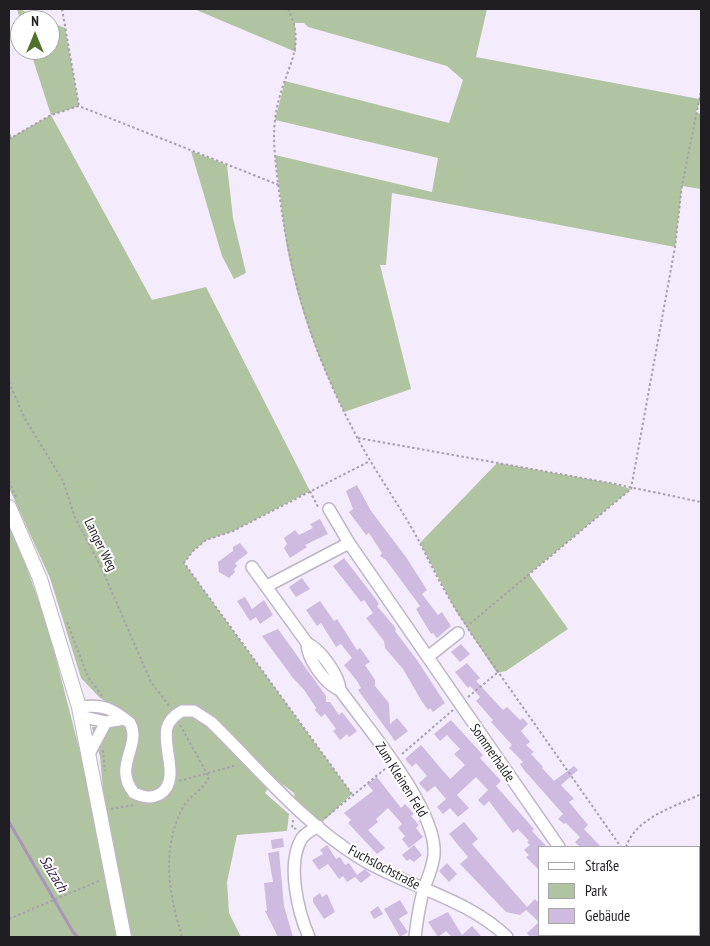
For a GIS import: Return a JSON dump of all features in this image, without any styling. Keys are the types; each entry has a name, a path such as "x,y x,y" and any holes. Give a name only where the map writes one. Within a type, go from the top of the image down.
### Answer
{"street":[{"path":"9,507 40,579 79,712 89,754 124,937"},
{"name":"Sommerhalde","path":"329,509 349,543 429,656 459,704 558,846"},
{"path":"267,586 349,543"},
{"name":"Zum Kleinen Feld","path":"252,567 306,643 307,653 332,687 340,690 392,762 422,811 430,828 434,856 417,915 415,937"},
{"path":"429,656 462,630"},
{"path":"79,712 102,706 125,719 133,731 124,770 125,777 134,793 150,797 164,791 168,786 169,766 166,731 175,716"},
{"name":"Fuchslochstraße","path":"175,716 182,710 188,710 205,717 272,784 318,826 361,858 459,905 507,937"},
{"path":"79,712 106,722 125,719"},
{"path":"89,754 106,722"},
{"path":"309,937 295,888 298,850 305,835 318,826"}],"path":[{"path":"62,9 79,106"},
{"path":"288,9 297,31 296,52 279,98 275,120 275,154 288,255 307,325 324,370 370,461 462,630 497,673 620,846"},
{"path":"462,630 631,489 675,247 682,185 701,91"},
{"path":"9,139 51,115 79,106 279,185"},
{"name":"Langer Weg","path":"9,382 24,417 63,480 75,518 101,567 151,682 175,716 208,773"},
{"path":"358,438 610,483 631,489 701,502"},
{"path":"352,794 184,563 193,551 206,540 233,531 370,461"},
{"path":"310,491 320,511 329,509"},
{"path":"404,752 497,673"},
{"path":"179,781 238,764 242,766"},
{"path":"318,826 352,794 388,766"},
{"path":"182,937 173,907 169,883 170,840 182,807 207,782 208,773"},
{"path":"626,846 630,835 640,824 701,794"},
{"path":"111,809 133,805"},
{"path":"294,814 292,828 305,835"},
{"path":"9,919 68,893 111,877"}],"green space":[{"path":"194,9 487,9 476,57 699,99 701,91 701,99 696,112 701,114 701,189 682,186 675,247 392,193 386,265 380,265 411,389 344,412 318,354 298,294 286,241 275,155 432,192 438,158 275,120 285,81 449,123 463,80 447,66 308,27 304,23 295,23 296,52"},
{"path":"60,26 65,28 79,106 51,115 33,60 60,60"},
{"path":"51,115 152,300 206,287 310,491 233,531 206,540 193,551 184,563 352,794 318,826 297,808 294,793 274,778 265,793 289,814 287,831 237,835 227,882 229,913 241,937 9,937 9,520 47,623 110,869 100,757 92,727 113,726 115,708 99,697 81,678 50,578 9,488 9,131 12,137"},
{"path":"191,151 227,165 233,218 246,273 234,279 222,256"},
{"path":"497,463 610,483 631,489 529,574 568,629 506,671 497,673 456,611 420,543"}],"building":[{"path":"357,485 371,511 406,557 427,590 422,594 438,615 442,612 451,626 437,638 433,633 431,634 416,609 420,606 386,560 380,556 382,553 369,533 366,535 349,512 353,509 346,491"},
{"path":"320,519 328,534 305,545 307,547 290,558 284,548 287,544 284,538 295,530 299,535 313,528 310,524"},
{"path":"240,543 248,553 235,563 237,566 234,569 235,572 229,578 219,572 218,562 233,551 233,547"},
{"path":"344,558 375,598 379,604 377,606 394,626 395,631 417,660 445,703 433,712 430,708 428,710 403,669 385,648 384,641 366,618 373,613 364,600 361,602 333,566"},
{"path":"302,578 310,589 296,597 289,587"},
{"path":"245,597 252,609 264,600 273,615 260,624 256,617 250,621 237,601"},
{"path":"320,601 334,621 337,619 357,650 360,648 370,662 365,665 375,680 375,686 389,703 390,724 397,718 408,731 395,741 358,690 361,688 344,665 352,658 341,644 336,647 321,623 317,626 306,610"},
{"path":"278,629 326,696 326,702 330,702 339,715 342,712 357,731 349,737 347,734 340,740 333,731 336,729 325,714 321,717 315,710 316,708 305,691 262,636"},
{"path":"461,644 470,654 460,662 451,652"},
{"path":"467,663 480,678 476,681 503,710 507,707 520,720 523,718 528,724 521,731 530,742 526,745 534,752 531,754 554,781 574,766 578,770 561,785 574,799 569,802 588,825 584,829 600,846 579,846 575,842 580,837 566,823 564,824 558,819 563,814 524,770 520,764 523,762 509,748 512,745 491,722 493,720 476,701 480,697 470,686 468,688 455,672"},
{"path":"451,720 483,755 480,758 501,781 496,786 534,829 532,831 546,846 538,846 538,869 526,857 529,855 524,850 530,845 527,842 529,841 518,829 513,833 489,801 484,806 478,800 488,790 476,777 457,795 469,808 458,817 450,808 443,814 437,807 446,799 435,786 427,792 419,783 427,776 416,763 412,767 405,759 421,745 450,779 465,765 454,754 460,749 447,735 440,741 434,734"},
{"path":"377,777 401,808 405,804 414,814 411,816 419,825 416,828 423,837 409,848 402,839 405,836 398,828 402,824 388,808 376,819 378,822 368,830 385,848 377,854 348,823 351,820 344,813 373,791 367,784"},
{"path":"464,822 478,839 472,844 527,907 535,899 538,902 538,921 526,910 520,915 506,912 460,864 468,857 449,834"},
{"path":"283,838 284,847 272,849 271,840"},
{"path":"327,845 336,859 340,857 345,865 349,863 357,875 365,869 371,875 361,883 355,877 347,882 343,876 339,879 328,864 319,870 312,860 323,854 320,850"},
{"path":"414,845 422,855 414,862 410,859 407,861 402,855"},
{"path":"279,851 284,906 293,937 278,937 265,911 267,911 264,883 273,882 268,853"},
{"path":"447,863 457,874 449,882 439,871"},
{"path":"320,893 322,897 327,894 335,912 324,919 313,902 313,898"},
{"path":"400,900 408,913 399,919 408,932 400,937 384,909"},
{"path":"378,906 383,914 374,919 370,912"},
{"path":"448,912 462,935 472,926 482,937 452,937 446,931 438,937 428,922"},
{"path":"538,923 539,937 530,937 527,933"}],"waterway":[{"name":"Salzach","path":"9,822 73,932 78,937"}]}
